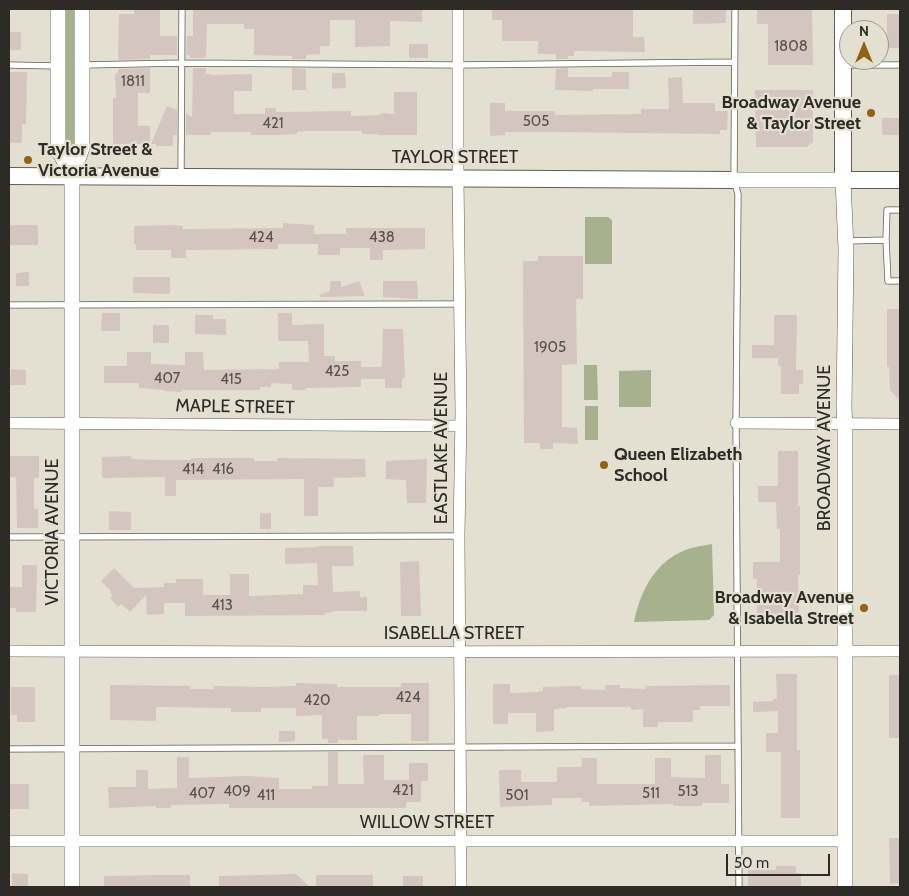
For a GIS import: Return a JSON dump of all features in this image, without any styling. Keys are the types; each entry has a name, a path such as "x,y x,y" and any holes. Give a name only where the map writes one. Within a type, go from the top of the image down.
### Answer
{"main road":[{"name":"BROADWAY AVENUE","path":"843,70 844,180"},
{"name":"TAYLOR STREET","path":"9,176 734,180"},
{"name":"TAYLOR STREET","path":"844,180 900,180"}],"street":[{"name":"VICTORIA AVENUE","path":"58,9 58,149 72,176"},
{"name":"VICTORIA AVENUE","path":"72,887 72,176 82,148 82,9"},
{"name":"EASTLAKE AVENUE","path":"458,9 461,426 459,536 461,887"},
{"name":"TAYLOR STREET","path":"734,180 844,180"},
{"name":"BROADWAY AVENUE","path":"844,180 845,887"},
{"name":"MAPLE STREET","path":"9,422 461,426"},
{"path":"736,423 900,424"},
{"name":"ISABELLA STREET","path":"9,651 900,650"},
{"name":"WILLOW STREET","path":"9,841 845,841"}],"lane":[{"path":"181,177 182,9"},
{"path":"734,9 734,180 738,194 736,423 739,887"},
{"path":"82,65 181,63 458,66 734,62"},
{"path":"9,66 58,66"},
{"path":"900,210 887,210 886,240 888,281 900,281"},
{"path":"845,241 886,240"},
{"path":"9,305 460,304"},
{"path":"9,537 459,536"},
{"path":"9,749 738,746"}],"green space":[{"path":"63,9 75,9 74,146 65,146"},
{"path":"585,217 608,217 612,220 612,264 585,264"},
{"path":"584,365 597,365 598,400 584,400"},
{"path":"651,370 651,407 619,407 619,371"},
{"path":"585,406 598,406 598,440 585,440"},
{"path":"712,544 714,615 709,620 634,622 640,601 649,581 663,564 685,550"}],"building":[{"path":"134,9 160,9 160,36 177,36 177,55 150,55 150,59 118,60 119,14 134,14"},
{"path":"193,9 422,9 422,22 390,21 390,46 355,47 355,20 330,20 330,46 320,46 320,54 306,55 306,59 292,59 292,56 254,55 254,29 244,29 244,24 207,24 206,58 190,58 190,55 186,55 187,36 193,36"},
{"path":"492,9 633,9 633,37 644,37 645,52 574,51 574,56 568,56 568,59 556,59 556,54 538,54 538,41 502,41 502,20 492,20"},
{"path":"693,9 726,9 726,23 693,24"},
{"path":"757,9 812,9 813,65 768,65 768,24 757,24"},
{"path":"887,14 900,14 900,48 889,48 889,20 887,20"},
{"path":"9,32 21,32 21,50 9,50"},
{"path":"409,44 428,44 428,58 409,58"},
{"path":"150,68 150,93 138,93 138,126 150,126 150,144 113,144 113,98 116,98 115,74 118,73 118,69"},
{"path":"193,68 206,68 206,74 210,75 252,74 252,91 234,91 234,114 265,114 265,108 276,108 276,112 351,111 351,116 380,115 381,113 394,114 394,92 417,92 417,135 362,134 362,131 305,131 297,132 297,134 282,135 251,135 251,132 211,132 211,135 186,135 186,114 192,117"},
{"path":"292,68 306,69 306,90 292,90"},
{"path":"568,68 568,77 612,77 612,72 629,72 629,89 593,89 593,91 555,90 556,69"},
{"path":"9,72 27,72 26,124 22,124 22,143 9,143"},
{"path":"332,73 345,73 346,88 332,89"},
{"path":"682,77 683,103 715,103 715,111 728,111 727,130 720,130 720,134 505,132 505,135 490,136 490,103 505,103 505,111 555,111 555,115 641,114 641,109 669,109 668,78"},
{"path":"755,90 813,90 813,142 807,147 756,147"},
{"path":"167,106 177,110 177,135 173,135 173,146 156,146 156,144 151,144"},
{"path":"882,118 900,118 900,135 882,135"},
{"path":"283,223 314,225 314,234 346,234 346,228 425,228 425,249 383,250 383,260 370,260 370,248 340,248 340,255 318,255 318,244 278,244 278,249 186,250 186,258 171,258 171,250 136,250 136,244 134,244 134,226 169,225 183,226 183,229 283,228"},
{"path":"9,225 38,225 38,245 9,245"},
{"path":"538,256 583,256 583,299 576,299 577,364 562,365 562,427 577,428 578,444 553,443 553,449 540,449 540,443 524,443 523,261 538,261"},
{"path":"29,272 29,286 16,286 16,273"},
{"path":"133,277 170,277 170,294 133,293"},
{"path":"330,281 341,281 341,287 359,281 365,296 320,297 319,295 330,291"},
{"path":"383,281 417,281 418,299 383,297"},
{"path":"887,309 900,309 900,401 890,390 889,367 887,367"},
{"path":"102,313 120,313 120,331 101,331"},
{"path":"278,313 292,313 292,325 324,324 324,356 335,356 335,361 361,361 361,367 382,367 383,329 403,329 405,378 402,378 402,388 385,388 385,379 361,379 361,387 292,390 292,384 271,383 271,387 260,387 260,390 182,390 182,392 139,388 139,383 104,383 104,366 127,366 127,352 151,352 151,364 185,365 185,352 203,352 204,370 279,369 279,362 309,362 308,341 278,341"},
{"path":"195,315 213,315 213,319 226,319 226,335 195,334"},
{"path":"774,315 797,315 796,370 803,370 803,384 799,384 799,394 781,394 781,366 778,366 778,358 752,358 752,345 774,345"},
{"path":"153,325 169,325 169,343 153,343"},
{"path":"11,369 26,370 26,385 10,385"},
{"path":"778,451 798,451 800,575 798,575 799,614 795,614 794,624 775,624 775,615 757,615 757,579 753,579 753,562 780,562 780,529 777,529 776,502 758,502 758,486 778,486"},
{"path":"9,456 39,456 39,478 34,478 34,509 38,509 38,528 17,528 16,477 9,477"},
{"path":"131,456 131,459 166,460 191,460 191,458 254,458 254,461 277,461 277,458 365,459 366,477 334,478 334,487 318,487 318,516 304,516 304,479 176,480 176,496 165,496 165,477 102,478 102,457"},
{"path":"427,459 426,503 407,503 406,480 386,479 386,461"},
{"path":"109,511 131,512 131,530 109,530"},
{"path":"260,513 271,513 271,529 260,529"},
{"path":"353,546 354,566 332,566 333,592 360,591 360,597 367,597 367,611 333,611 325,613 325,615 185,616 185,603 164,603 164,614 147,615 146,595 130,612 121,604 118,607 110,598 113,596 110,593 111,591 101,581 114,568 134,588 164,587 164,583 176,583 176,579 203,579 203,595 230,595 230,574 249,574 249,596 303,594 303,585 318,585 317,563 285,564 285,548"},
{"path":"419,561 421,616 401,616 400,562"},
{"path":"22,565 37,565 36,612 16,612 16,608 9,608 9,587 22,587"},
{"path":"776,674 797,674 797,750 800,750 800,818 781,818 781,752 766,752 766,733 778,733 778,711 753,712 753,702 777,699"},
{"path":"889,675 900,675 900,738 889,738"},
{"path":"296,683 337,684 337,687 401,687 401,683 429,683 429,741 411,741 411,714 357,716 357,740 338,740 338,743 328,743 328,739 322,739 322,715 296,716 296,708 261,708 261,712 231,712 231,708 156,707 156,721 110,720 110,685 190,686 190,689 214,689 214,686 296,686"},
{"path":"493,684 510,684 510,693 539,692 543,691 543,687 581,686 581,689 605,690 605,685 620,685 620,688 646,689 646,686 730,685 730,706 700,706 700,710 693,710 693,722 658,722 658,727 643,727 643,709 631,710 631,707 566,707 554,709 554,731 536,732 536,713 508,713 508,724 493,724"},
{"path":"11,687 35,687 35,722 17,722 17,715 11,715"},
{"path":"279,731 295,731 295,741 279,742"},
{"path":"328,752 338,752 338,784 364,784 363,755 384,755 384,780 409,780 409,763 428,763 428,781 421,781 421,802 406,802 406,808 229,808 229,804 171,805 171,808 156,808 156,806 109,808 108,787 136,787 136,770 148,770 148,789 177,788 177,757 189,757 189,778 248,776 279,778 279,789 312,789 312,786 328,786"},
{"path":"705,755 721,755 721,784 729,784 729,803 702,803 702,806 673,806 673,804 589,806 589,802 582,802 582,798 552,798 552,805 500,807 499,770 521,770 521,782 557,782 557,767 582,767 582,758 597,758 597,784 655,784 655,758 671,758 671,777 705,778"},
{"path":"9,784 29,784 29,809 9,809"},
{"path":"889,838 900,838 900,883 890,884"},
{"path":"776,866 796,866 796,873 801,873 801,887 748,887 748,870 776,870"},
{"path":"12,873 28,874 28,887 12,887"},
{"path":"296,874 310,887 219,887 219,876"},
{"path":"190,875 190,887 104,887 104,876"},
{"path":"316,875 373,875 373,887 316,887"},
{"path":"403,876 423,876 423,887 403,887"}],"place":[{"name":"Broadway Avenue & Taylor Street","path":"871,113"},
{"name":"Taylor Street & Victoria Avenue","path":"28,160"},
{"name":"Queen Elizabeth School","path":"604,465"},
{"name":"Broadway Avenue & Isabella Street","path":"864,608"}]}
